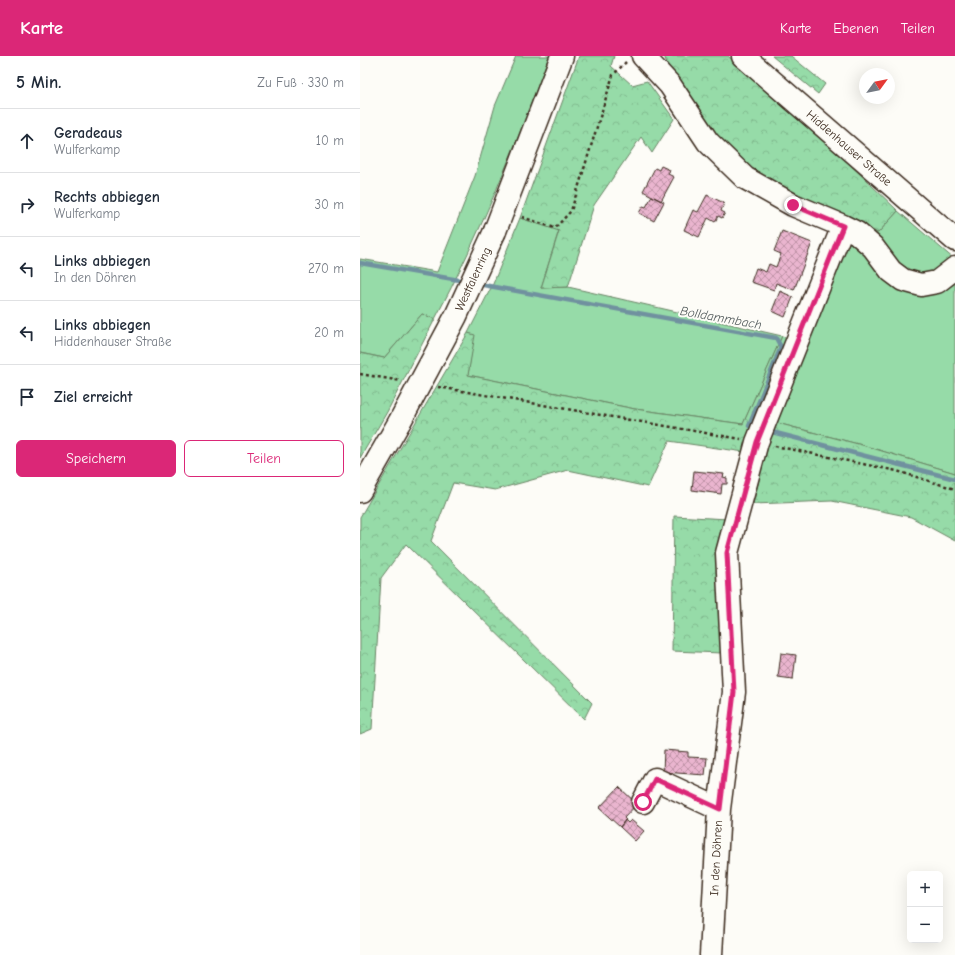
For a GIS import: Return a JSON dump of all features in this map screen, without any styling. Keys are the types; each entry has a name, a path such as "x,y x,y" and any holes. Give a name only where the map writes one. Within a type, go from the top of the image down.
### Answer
{"street":[{"name":"Westfalenring","path":"360,491 400,421 456,316 481,263 518,174 562,56"},
{"name":"Hiddenhauser Straße","path":"742,56 955,240"},
{"path":"635,58 670,85 708,142 745,178 793,205 857,233 873,247 891,271 903,280 921,285 937,282 955,268"},
{"name":"In den Döhren","path":"711,955 720,809 734,692 727,553 758,438 843,226"},
{"path":"643,802 655,779 720,809"}],"path":[{"path":"522,217 555,228 571,211 613,75 635,58"},
{"path":"360,374 407,382"},
{"path":"430,386 758,438 897,471 955,489"}],"green space":[{"path":"516,56 549,56 524,123 482,222 435,319 422,314 384,358 360,353 360,259 437,272 475,176 495,106"},
{"path":"579,56 614,56 611,66 632,85 647,81 674,119 652,153 641,137 594,205 568,287 541,288 559,231 520,218"},
{"path":"664,56 728,56 803,119 898,211 878,233 796,199 746,169 731,155 697,114 670,70"},
{"path":"772,56 791,56 825,84 818,94"},
{"path":"898,211 955,260 955,473 862,445 777,423 854,221 878,233"},
{"path":"520,218 559,230 541,288 568,287 782,336 743,424 635,409 468,375 474,335 468,333 493,284"},
{"path":"422,314 435,319 387,412 360,458 360,353 384,358"},
{"path":"468,333 475,335 468,375 635,409 743,424 782,336 806,343 777,423 862,445 955,473 955,541 911,517 832,501 753,504 765,455 669,441 648,487 568,470 495,490 453,483 431,541 592,703 584,719 406,544 381,578 372,729 360,734 360,517"},
{"path":"674,516 728,519 722,653 672,651"}],"building":[{"path":"661,166 670,170 668,174 674,177 661,201 643,191 655,168 659,170"},
{"path":"707,195 724,203 721,211 725,213 722,218 718,216 715,222 708,218 699,237 684,230 693,210 698,212"},
{"path":"652,196 664,202 654,221 639,213 643,206 646,207"},
{"path":"782,231 812,243 794,290 776,283 774,290 751,282 756,268 766,272 769,264 776,267 781,254 774,251"},
{"path":"780,291 793,297 785,317 772,311"},
{"path":"694,471 724,474 723,477 727,478 727,484 722,484 721,494 692,490"},
{"path":"781,653 796,655 793,679 778,677"},
{"path":"664,750 688,752 688,757 707,758 705,775 663,772"},
{"path":"619,787 637,804 624,818 626,820 620,827 599,808"},
{"path":"625,820 628,823 631,820 644,831 635,841 620,827"}],"waterway":[{"name":"Bolldammbach","path":"360,263 465,281"},
{"name":"Bolldammbach","path":"478,284 776,338 781,347 749,426 757,428"},
{"name":"Bolldammbach","path":"768,431 955,479"}],"route":[{"path":"643,802 655,779 720,809 734,692 727,553 757,442 843,226 793,205"}]}
